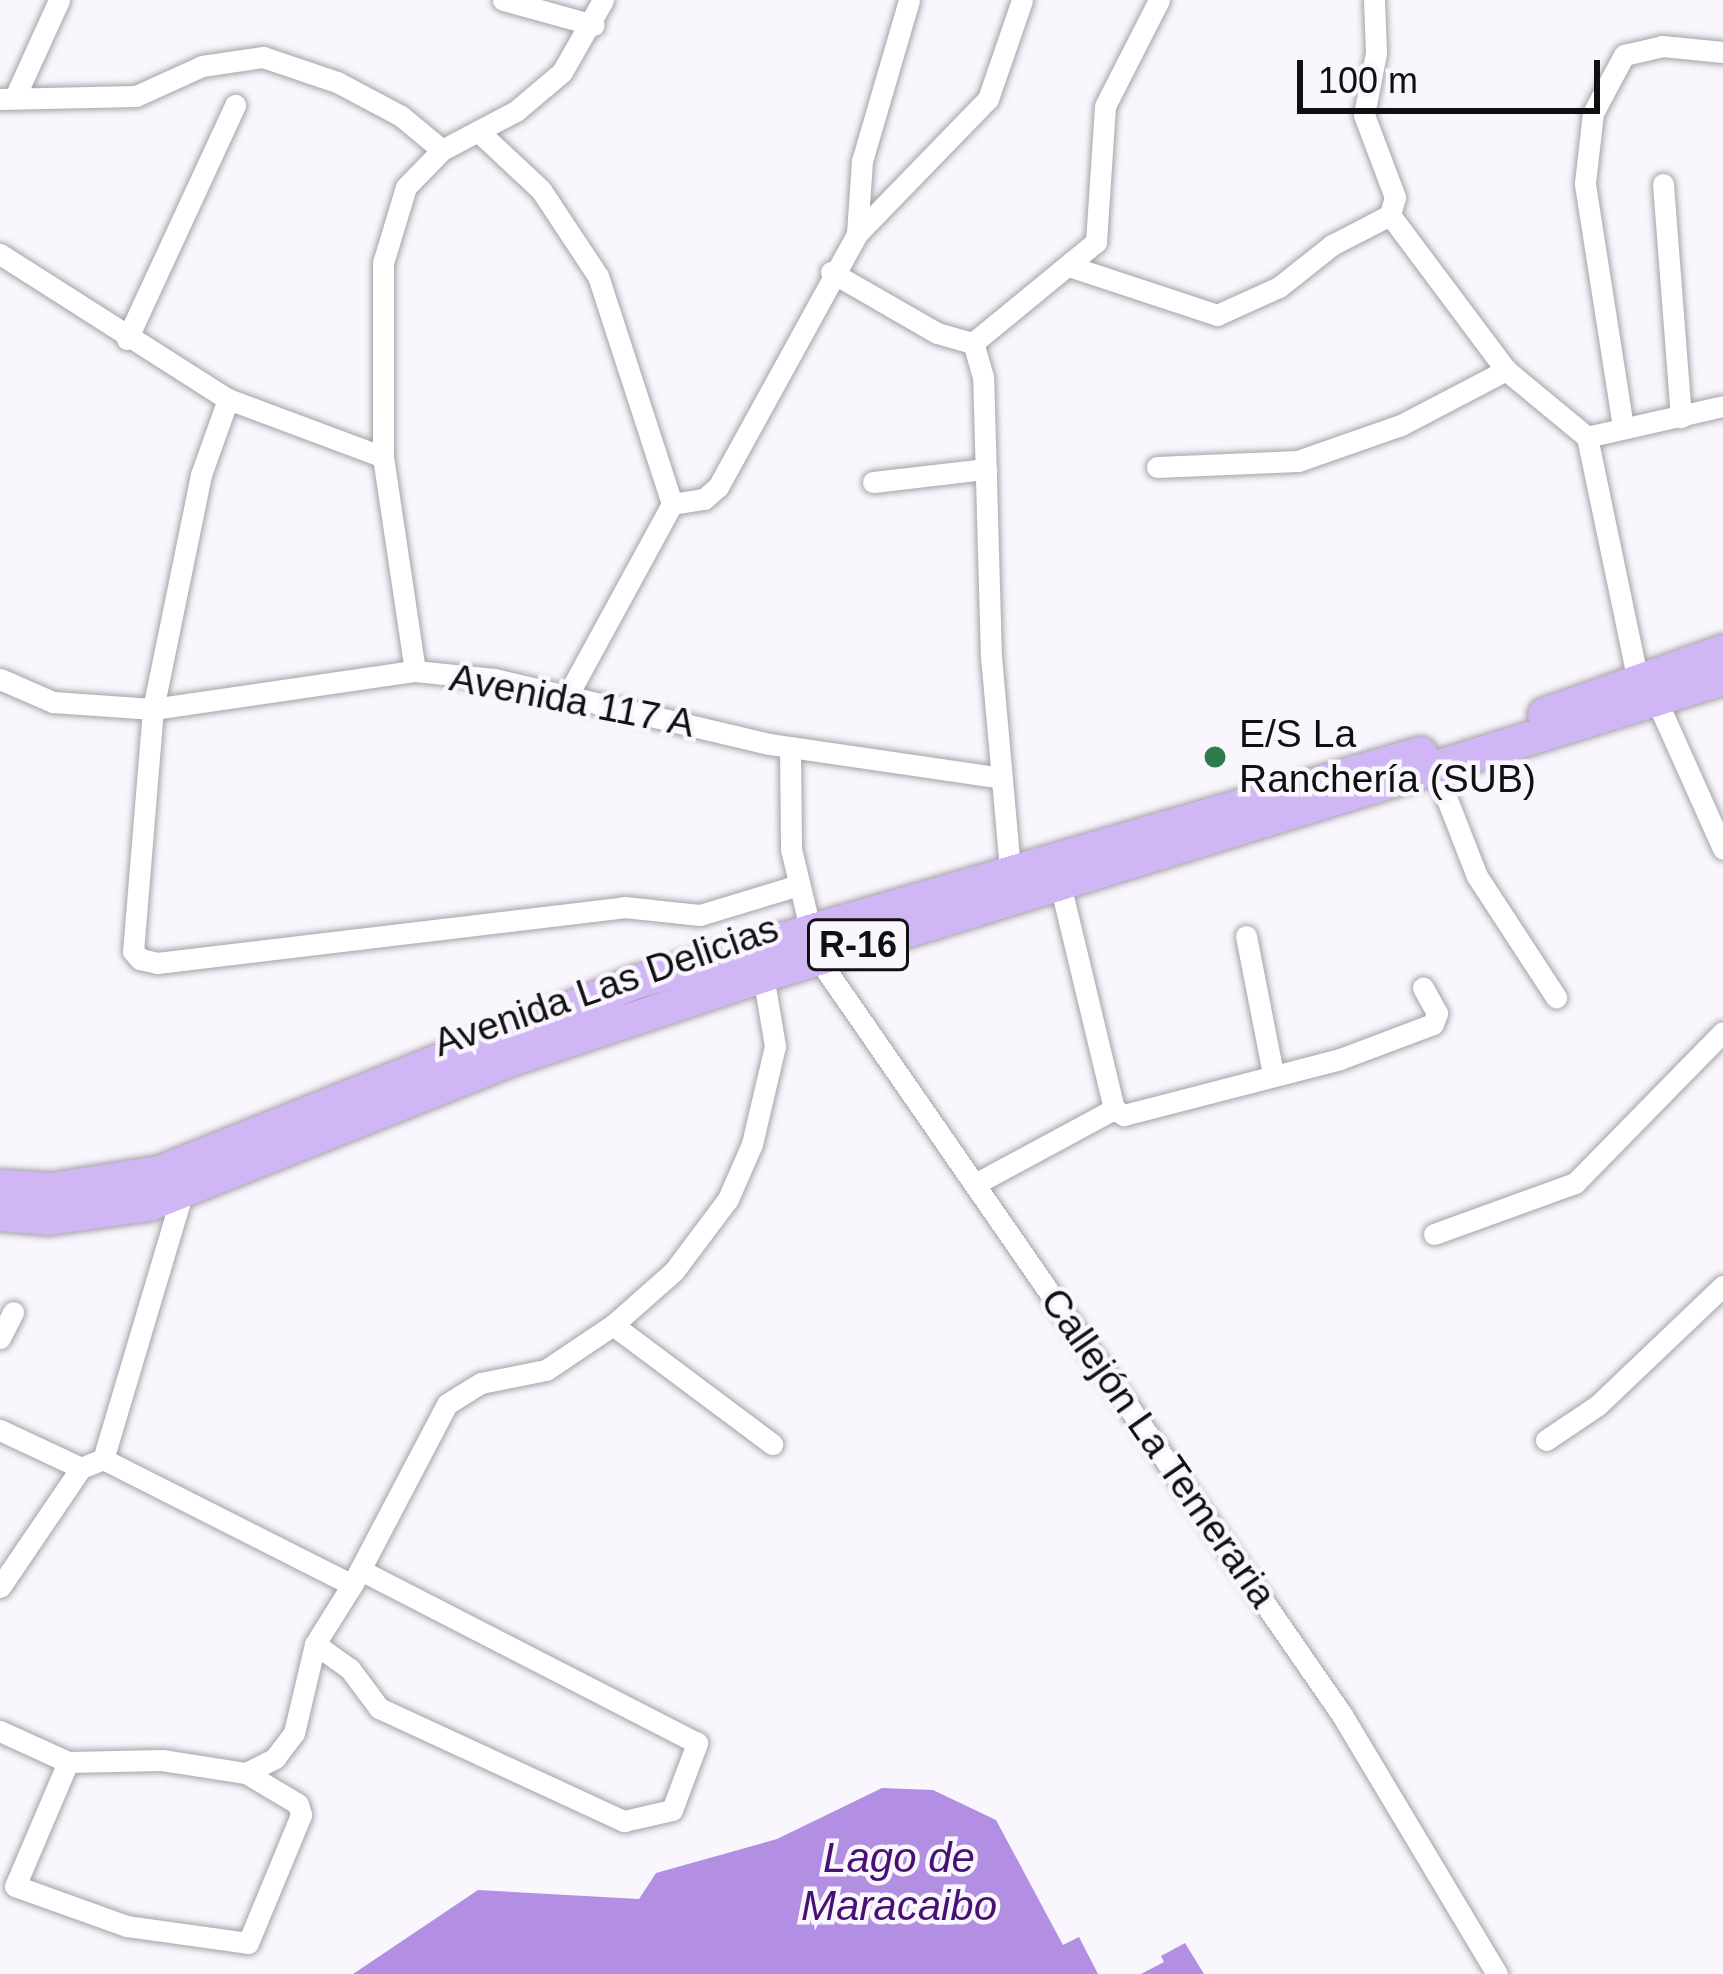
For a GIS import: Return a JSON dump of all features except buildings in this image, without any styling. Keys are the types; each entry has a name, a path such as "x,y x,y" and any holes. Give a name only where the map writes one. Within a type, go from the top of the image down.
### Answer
{"main road":[{"name":"Avenida Las Delicias","path":"0,1186 51,1189 159,1172 634,982 1061,888 1436,771 1647,690 1723,651"},
{"name":"Avenida Las Delicias","path":"0,1214 48,1218 148,1204 505,1061 763,975 813,943 1010,869 1647,690 1723,678"}],"street":[{"path":"59,0 7,98 136,96 202,66 263,57 337,82 400,116 442,150"},
{"path":"503,0 594,25"},
{"path":"415,671 383,457 383,263 406,187 442,150 478,131 562,72 594,25 603,0"},
{"path":"856,234 862,161 909,0"},
{"path":"672,504 704,500 718,487 831,272 856,234 988,99 1022,0"},
{"path":"973,343 1072,267 1096,242 1105,106 1159,0"},
{"path":"1072,267 1217,315 1280,287 1332,245 1390,215 1395,197 1364,116 1376,53 1374,0"},
{"path":"1623,428 1585,182 1593,113 1624,56 1662,46 1723,52"},
{"path":"127,339 235,105"},
{"path":"478,131 541,190 598,276 672,504 568,695"},
{"path":"1664,184 1681,417"},
{"path":"1390,215 1506,370 1586,436 1647,690 1723,849"},
{"path":"0,254 228,399 383,457"},
{"path":"831,272 937,333 973,343"},
{"path":"973,343 983,377 1010,869"},
{"path":"1157,467 1298,461 1401,425 1506,370"},
{"path":"228,399 201,475 153,709 133,951 140,959 157,963 625,907 700,915 799,885"},
{"path":"1586,436 1723,406"},
{"path":"873,482 986,469"},
{"name":"Avenida 117 A","path":"0,679 53,702 153,709 415,671 568,695 790,748 1002,778"},
{"path":"790,748 799,885 813,943"},
{"path":"1436,771 1477,875 1556,997"},
{"path":"1061,888 1114,1109"},
{"path":"1246,936 1273,1074"},
{"name":"Callejón La Temeraria","path":"813,943 1342,1714 1497,1974"},
{"path":"246,1773 275,1759 294,1733 315,1644 356,1577 447,1404 481,1383 546,1370 613,1325 674,1271 728,1199 752,1144 775,1046 763,975"},
{"path":"1114,1109 1132,1117 1433,1024 1437,1013 1423,988"},
{"path":"1434,1234 1575,1183 1723,1032"},
{"path":"975,1184 1114,1109"},
{"path":"104,1460 182,1191"},
{"path":"1546,1440 1598,1405 1723,1286"},
{"path":"0,1339 14,1312"},
{"path":"613,1325 772,1444"},
{"path":"0,1430 81,1468"},
{"path":"0,1587 81,1468 104,1460 697,1743 672,1810 624,1821 379,1708 350,1669 315,1644"},
{"path":"0,1731 68,1762 162,1760 246,1773 298,1804 301,1815 248,1943 128,1926 15,1886 68,1762"}],"water":[{"name":"Lago de Maracaibo","path":"882,1788 933,1790 996,1820 1063,1945 1079,1937 1098,1974 353,1974 478,1890 639,1899 656,1873 777,1839"},
{"path":"1185,1943 1204,1974 1141,1974 1164,1962 1161,1956"}],"place":[{"name":"E/S La Ranchería (SUB)","path":"1215,757"}]}
